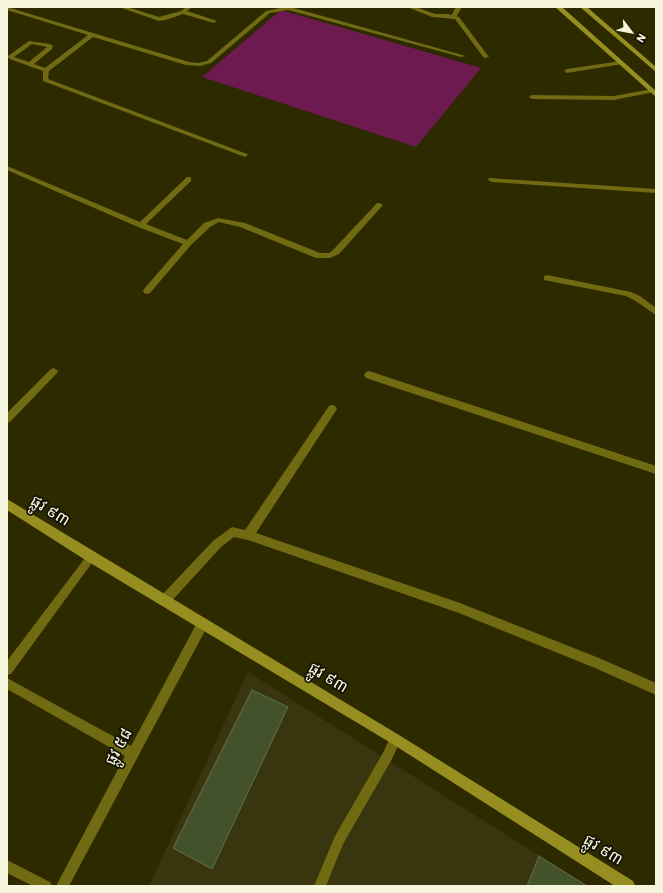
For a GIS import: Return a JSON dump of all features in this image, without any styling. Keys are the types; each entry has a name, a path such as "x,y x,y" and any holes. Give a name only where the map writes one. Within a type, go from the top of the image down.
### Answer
{"street":[{"path":"410,7 434,16 454,16 486,57"},
{"path":"558,7 654,93"},
{"path":"583,7 656,70"},
{"path":"492,180 656,191"},
{"path":"368,375 656,470"},
{"path":"248,535 332,409"},
{"name":"ផ្លូវ ៩៣","path":"7,504 91,557 164,601 203,622 395,739 628,886"},
{"path":"164,601 218,544 232,532 248,535 460,608 599,664 656,689"}],"lane":[{"path":"122,7 159,19 167,18 183,12 190,7"},
{"path":"454,16 459,7"},
{"path":"7,8 188,64 198,65 209,62 268,12 288,8 463,56"},
{"path":"183,12 214,21"},
{"path":"92,35 46,70 45,80 245,155"},
{"path":"30,64 50,48 50,46 31,42 10,57 46,70"},
{"path":"567,71 621,63"},
{"path":"532,97 614,98 654,93"},
{"path":"7,168 188,243"},
{"path":"141,224 189,179"},
{"path":"147,291 188,243 207,224 218,220 242,225 319,256 330,255 336,252 379,205"},
{"path":"547,278 628,294 637,298 656,312"},
{"path":"7,419 54,371"},
{"path":"7,670 91,557"},
{"name":"ផ្លូវ ៥៨","path":"62,886 203,622"},
{"path":"7,683 133,754"},
{"path":"320,886 339,840 388,755 395,739"},
{"path":"7,866 46,886"}],"shaded area":[{"path":"281,10 481,68 416,147 202,77"},
{"path":"248,672 587,886 149,886"}],"building":[{"path":"252,690 288,707 212,869 173,848"},
{"path":"539,856 587,886 527,886"}]}
